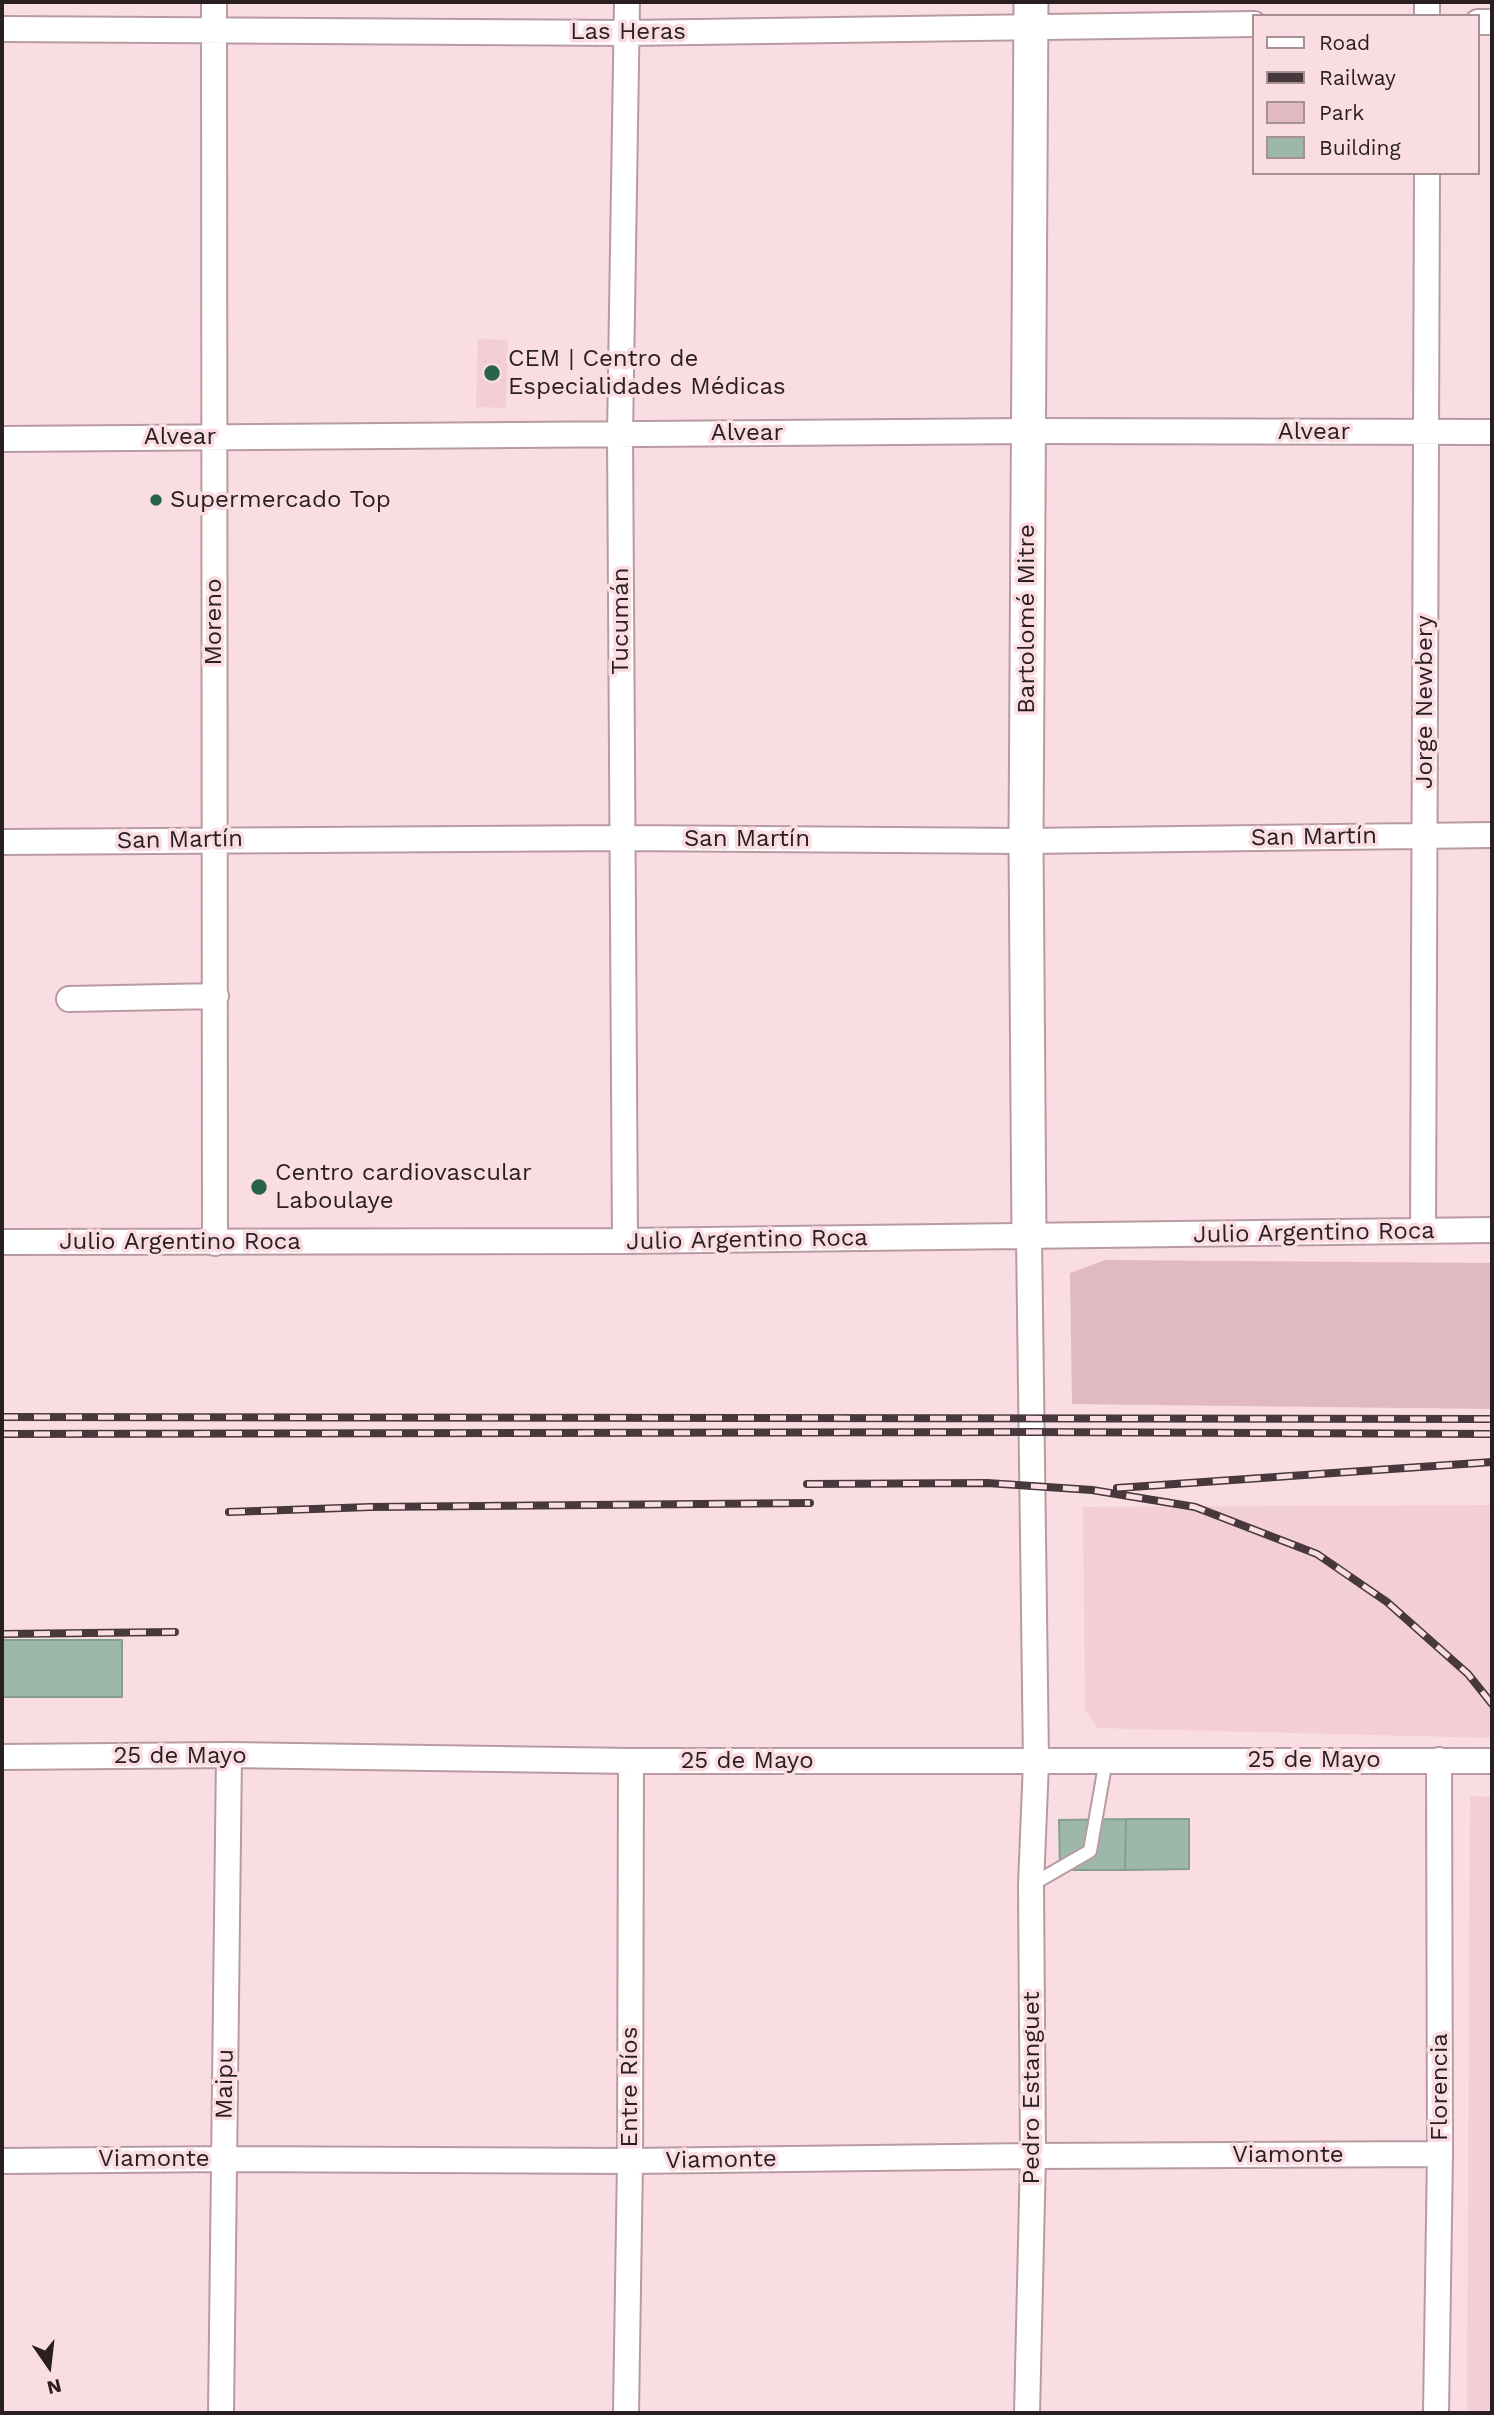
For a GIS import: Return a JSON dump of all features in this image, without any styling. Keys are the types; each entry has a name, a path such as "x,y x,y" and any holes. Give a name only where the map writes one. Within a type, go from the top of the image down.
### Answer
{"main road":[{"name":"Bartolomé Mitre","path":"1029,1237 1026,841 1031,14"}],"street":[{"name":"Moreno","path":"214,2 215,1243"},
{"name":"Tucumán","path":"625,1241 620,434 627,2"},
{"name":"Las Heras","path":"2,29 626,33 1031,14 1252,24"},
{"name":"Jorge Newbery","path":"1423,1231 1427,175"},
{"name":"Alvear","path":"2,439 1028,431 1492,432"},
{"name":"San Martín","path":"2,842 623,838 1026,841 1492,835"},
{"path":"69,999 216,996"},
{"name":"Julio Argentino Roca","path":"2,1242 625,1241 1492,1230"},
{"name":"Pedro Estanguet","path":"1027,2413 1033,2155 1031,1885 1036,1762 1029,1237"},
{"name":"25 de Mayo","path":"2,1757 229,1755 631,1761 1492,1761"},
{"name":"Maipu","path":"221,2413 229,1755"},
{"name":"Florencia","path":"1437,2413 1440,2154 1439,1760"},
{"name":"Entre Ríos","path":"626,2413 631,1761"},
{"name":"Viamonte","path":"2,2161 630,2161 1033,2155 1440,2154"}],"lane":[{"path":"1031,1885 1090,1851 1106,1760"}],"shaded area":[{"name":"CEM | Centro de Especialidades Médicas","path":"478,339 508,340 506,408 476,407"},
{"path":"1492,1505 1492,1738 1098,1728 1085,1710 1083,1507"},
{"path":"1470,1796 1492,1797 1492,2413 1467,2413"}],"green space":[{"path":"1105,1260 1492,1263 1492,1409 1072,1404 1070,1273"}],"building":[{"path":"2,1640 122,1640 122,1697 2,1697"},
{"path":"1126,1819 1125,1870 1060,1870 1059,1820"},
{"path":"1126,1819 1189,1819 1189,1869 1125,1870"}],"railway":[{"path":"2,1417 1492,1419"},
{"path":"2,1434 1492,1434"},
{"path":"1117,1488 1492,1462"},
{"path":"807,1484 987,1483 1092,1490 1195,1507 1317,1554 1387,1602 1468,1674 1492,1704"},
{"path":"229,1512 370,1507 810,1503"},
{"path":"2,1634 175,1632"}],"place":[{"name":"CEM | Centro de Especialidades Médicas","path":"492,373"},
{"name":"Supermercado Top","path":"156,500"},
{"name":"Centro cardiovascular Laboulaye","path":"259,1187"}]}
